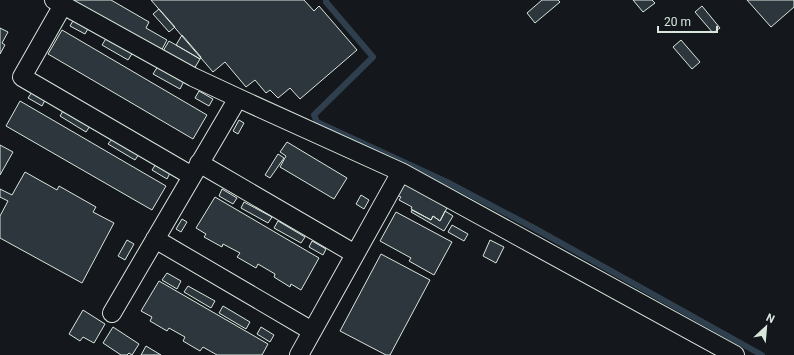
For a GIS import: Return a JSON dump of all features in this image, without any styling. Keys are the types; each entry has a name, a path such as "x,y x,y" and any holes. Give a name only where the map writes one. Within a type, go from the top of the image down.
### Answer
{"street":[{"path":"355,254 22,77 59,3 194,77 401,172 735,355"},
{"path":"112,313 238,98"},
{"path":"299,355 401,172"},
{"path":"155,239 312,331"}],"building":[{"path":"72,0 111,0 149,22 146,28 167,40 161,51"},
{"path":"151,0 304,0 314,11 319,6 357,50 300,99 290,88 278,98 270,90 266,93 255,80 246,87 225,62 213,72"},
{"path":"542,0 558,0 560,2 535,23 527,13"},
{"path":"633,0 652,0 655,3 643,12"},
{"path":"747,0 794,0 794,7 771,27"},
{"path":"702,6 720,28 713,33 695,12"},
{"path":"159,9 175,27 169,32 153,14"},
{"path":"74,19 89,27 85,34 70,26"},
{"path":"0,28 8,32 2,43 5,45 0,54"},
{"path":"62,30 207,115 193,139 48,54"},
{"path":"182,35 201,57 200,59 176,45"},
{"path":"107,37 133,52 128,60 102,45"},
{"path":"681,40 700,62 692,69 673,47"},
{"path":"169,41 200,59 194,69 163,51"},
{"path":"158,66 184,81 180,89 153,74"},
{"path":"199,91 213,99 209,106 195,98"},
{"path":"32,92 45,100 42,106 28,98"},
{"path":"20,101 166,186 152,210 6,126"},
{"path":"63,111 90,126 86,132 60,116"},
{"path":"239,120 244,123 238,134 233,131"},
{"path":"112,139 139,154 135,160 108,144"},
{"path":"287,142 347,178 334,199 280,167 286,156 280,152"},
{"path":"0,145 13,152 0,175"},
{"path":"278,154 284,158 270,178 265,175"},
{"path":"156,164 170,173 167,179 152,170"},
{"path":"25,172 57,190 59,186 96,207 93,212 114,223 82,283 0,238 0,216 8,201 0,197 0,189 12,195"},
{"path":"404,182 443,201 441,204 447,208 440,221 433,216 431,220 411,209 412,207 399,200 401,197 397,195"},
{"path":"222,189 237,198 233,204 219,196"},
{"path":"361,195 369,200 364,209 356,204"},
{"path":"215,197 319,258 301,290 291,284 290,287 274,277 275,274 258,264 256,268 237,257 240,253 223,244 222,247 204,237 206,234 196,228"},
{"path":"244,202 272,217 268,223 241,208"},
{"path":"412,210 431,220 433,216 440,221 445,211 453,216 444,231 411,212"},
{"path":"396,212 452,242 434,275 409,261 411,258 380,241"},
{"path":"182,219 187,222 181,232 176,229"},
{"path":"278,221 305,237 301,243 274,228"},
{"path":"452,225 468,234 464,241 448,232"},
{"path":"127,240 134,244 125,260 118,256"},
{"path":"490,240 504,247 496,263 483,256"},
{"path":"312,241 326,249 323,255 309,247"},
{"path":"381,254 430,280 390,355 386,355 340,331"},
{"path":"167,273 181,281 177,289 162,280"},
{"path":"159,281 268,344 262,355 217,355 203,347 200,351 183,341 185,337 169,328 167,331 150,321 152,317 141,311"},
{"path":"188,286 215,301 211,308 184,292"},
{"path":"223,306 250,322 246,329 219,313"},
{"path":"83,310 105,324 94,343 83,337 80,341 69,334"},
{"path":"113,327 139,344 132,355 129,353 127,355 121,355 103,343"},
{"path":"261,327 274,335 270,342 257,334"},
{"path":"146,346 161,355 141,355"}],"waterway":[{"path":"326,0 326,2 373,57 314,115 317,122 447,182 534,228 762,355"}]}
